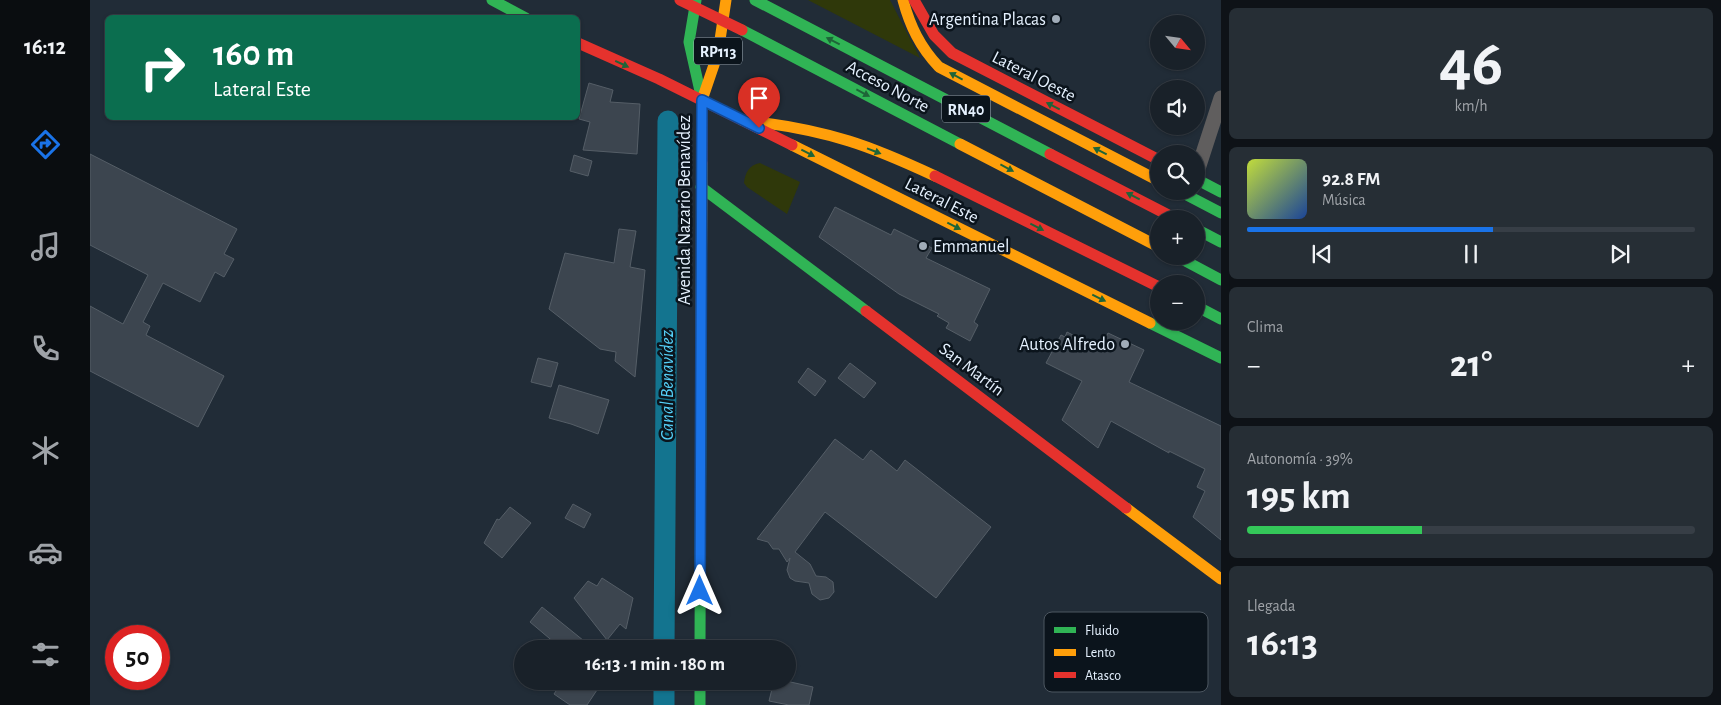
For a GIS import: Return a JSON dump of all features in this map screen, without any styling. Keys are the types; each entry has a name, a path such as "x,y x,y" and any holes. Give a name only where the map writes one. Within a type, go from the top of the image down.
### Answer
{"main road":[{"path":"492,0 520,15"},
{"name":"Acceso Norte","path":"680,0 742,30 1150,242"},
{"name":"Avenida Nazario Benavídez","path":"696,0 688,42 702,100 700,640"},
{"name":"Avenida Nazario Benavídez","path":"702,100 718,53 726,0"},
{"name":"Acceso Norte","path":"755,0 1159,210"},
{"path":"903,0 909,24 929,58 939,67 1150,176"},
{"name":"Lateral Oeste","path":"914,0 933,35 941,45 952,53 1150,155"},
{"name":"Lateral Este","path":"580,44 702,100 1221,358"},
{"path":"742,120 776,124 821,134 849,141 883,154 928,173 1150,283"},
{"path":"1205,184 1221,192"},
{"name":"San Martín","path":"701,187 1221,579"},
{"path":"1196,200 1221,213"},
{"path":"1205,234 1221,242"},
{"path":"1193,265 1221,280"},
{"path":"1205,310 1221,318"},
{"path":"700,690 700,705"}],"street":[{"path":"1205,147 1221,98"}],"green space":[{"path":"808,0 890,0 920,58"},
{"path":"760,163 800,182 787,214 744,183 748,170"}],"building":[{"path":"589,83 613,90 610,102 640,104 637,154 583,150 590,122 580,119"},
{"path":"90,154 237,229 224,254 234,259 224,277 215,272 200,302 163,283 143,322 150,326 146,335 224,376 198,427 90,371 90,306 123,324 148,275 90,245"},
{"path":"574,155 592,161 588,176 570,171"},
{"path":"835,207 891,235 894,229 932,248 926,258 990,289 974,322 978,325 970,341 946,328 949,323 937,316 939,314 899,294 819,237"},
{"path":"619,229 636,231 630,267 645,270 635,377 615,361 616,352 600,349 549,309 565,253 614,263"},
{"path":"1067,332 1100,349 1108,333 1144,350 1129,382 1221,426 1221,540 1193,517 1205,491 1197,487 1205,469 1169,451 1169,453 1111,421 1098,448 1062,420 1082,381 1046,363 1061,335 1065,337"},
{"path":"538,358 558,363 551,387 531,382"},
{"path":"850,363 876,383 864,398 838,378"},
{"path":"808,368 826,381 815,396 798,382"},
{"path":"559,385 609,400 598,434 549,418"},
{"path":"835,439 863,460 871,450 897,471 905,460 991,527 936,598 825,512 795,552 810,564 816,576 826,577 833,582 834,592 829,598 820,600 812,594 809,583 795,581 790,578 787,570 790,558 787,562 779,549 773,549 768,542 757,539"},
{"path":"573,504 591,514 584,528 565,518"},
{"path":"510,507 531,523 502,558 484,543 497,519 499,520"},
{"path":"602,578 633,598 626,629 620,624 607,640 574,598 588,581 597,586"},
{"path":"542,607 583,640 551,640 530,622"},
{"path":"796,683 813,687 809,705 789,705 769,701 772,690 796,690"},
{"path":"597,690 587,705 570,705 554,694 556,691"}],"waterway":[{"name":"Canal Benavídez","path":"664,640 668,121"},
{"name":"Canal Benavídez","path":"664,690 664,705"}],"traffic: fast":[{"path":"492,0 520,15"},
{"path":"696,0 689,42 702,100"},
{"path":"755,0 1050,154"},
{"path":"742,30 960,144"},
{"path":"1205,184 1221,192"},
{"path":"701,187 866,311"},
{"path":"1196,200 1221,213"},
{"path":"1205,234 1221,242"},
{"path":"1193,265 1221,280"},
{"path":"1205,311 1221,319"},
{"path":"1164,330 1221,358"},
{"path":"700,640 701,352"},
{"path":"700,690 700,705"}],"traffic: slow":[{"path":"702,100 718,53 726,0"},
{"path":"903,0 916,36 926,52 939,67 1150,176"},
{"path":"742,120 769,123 836,137 882,153 935,176"},
{"path":"960,144 1150,242"},
{"path":"792,145 1150,323"},
{"path":"701,352 702,163"},
{"path":"1126,508 1221,579"}],"traffic: jam":[{"path":"680,0 742,30"},
{"path":"914,0 934,35 952,53 1150,155"},
{"path":"580,44 659,79 792,145"},
{"path":"702,100 702,163"},
{"path":"1050,154 1159,210"},
{"path":"935,176 1150,283"},
{"path":"866,311 1126,508"}],"place":[{"name":"Argentina Placas","path":"1056,19"},
{"name":"Emmanuel","path":"923,246"},
{"name":"Autos Alfredo","path":"1125,344"}],"route":[{"path":"700,591 702,100 759,128"}]}
